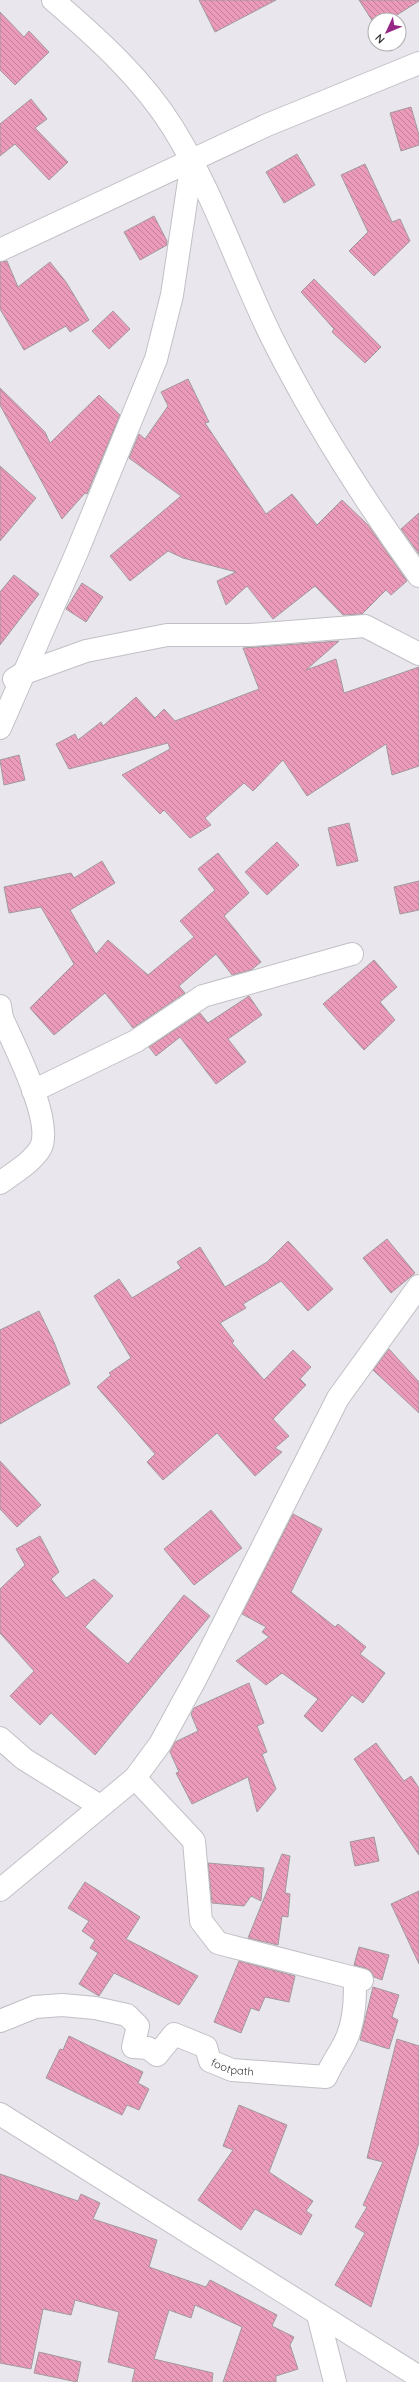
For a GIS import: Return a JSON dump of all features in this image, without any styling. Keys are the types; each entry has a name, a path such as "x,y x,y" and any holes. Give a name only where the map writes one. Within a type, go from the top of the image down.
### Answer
{"street":[{"path":"53,0 137,79 172,127 192,161 271,336 303,398 346,471 419,576"},
{"path":"0,250 266,125 419,63"},
{"path":"0,728 22,674 78,552 156,359 172,295 192,161"},
{"path":"0,689 22,674 86,651 167,635 250,635 365,626 419,654"},
{"path":"33,1091 136,1041 203,996 352,954"},
{"path":"0,1006 2,1018 41,1110 44,1131 41,1147 30,1161 0,1183"},
{"path":"0,1890 135,1778 160,1744 195,1680 338,1398 419,1286"},
{"path":"0,1738 24,1759 100,1806"},
{"name":"footpath","path":"0,2021 34,2007 62,2005 95,2008 127,2015 138,2026 133,2047 148,2048 157,2055 174,2034 206,2047 210,2061 232,2070 326,2077 334,2058 348,2036 355,2009 358,1980 218,1943 201,1921 194,1841 135,1778"},
{"path":"0,2114 419,2377"},
{"path":"318,2315 335,2382"}],"building":[{"path":"199,0 276,0 215,32"},
{"path":"359,0 419,0 402,12 367,12"},
{"path":"0,12 24,37 29,31 49,52 15,85 0,70"},
{"path":"31,99 47,119 35,128 68,162 49,180 15,144 0,156 0,124"},
{"path":"411,107 419,135 419,145 401,151 390,113"},
{"path":"297,154 315,185 284,203 266,172"},
{"path":"365,164 392,222 400,219 410,241 374,276 349,251 368,232 341,175"},
{"path":"154,216 167,241 167,245 140,260 124,232"},
{"path":"7,261 18,287 50,262 66,282 89,320 70,332 66,326 24,350 0,309 0,262"},
{"path":"314,279 381,347 365,363 332,332 334,329 301,292"},
{"path":"113,311 130,329 109,349 92,331"},
{"path":"188,379 209,422 205,423 266,514 292,494 317,525 342,500 368,525 407,581 391,595 386,590 362,614 343,615 315,586 273,619 247,586 226,605 217,581 236,572 183,558 168,551 130,581 110,556 181,496 129,458 139,434 145,439 168,406 161,392"},
{"path":"0,388 45,432 50,443 99,395 120,415 87,494 85,493 62,519 0,405"},
{"path":"0,466 36,498 0,541"},
{"path":"419,513 419,554 401,529"},
{"path":"14,575 39,594 0,645 0,592"},
{"path":"82,583 103,597 86,622 66,609"},
{"path":"339,641 306,670 336,659 344,693 419,667 419,766 392,775 386,744 307,796 283,760 253,791 244,783 205,818 211,825 190,838 164,810 160,814 122,775 170,749 168,743 69,769 56,744 75,734 78,740 101,722 103,726 136,697 155,718 164,709 175,721 259,689 243,648"},
{"path":"19,755 25,780 4,785 0,760"},
{"path":"349,823 358,861 337,866 328,828"},
{"path":"277,842 299,865 267,895 245,872"},
{"path":"218,853 249,893 224,916 261,962 251,970 232,975 216,954 179,986 185,993 133,1028 105,993 54,1035 30,1008 74,964 41,907 9,913 4,887 71,873 74,878 102,861 115,883 70,910 96,954 108,940 148,975 194,937 180,921 215,890 198,869"},
{"path":"419,881 419,910 400,914 394,887"},
{"path":"374,960 397,987 380,1002 395,1020 364,1050 323,1004"},
{"path":"249,996 262,1015 228,1039 246,1062 216,1084 180,1037 156,1056 149,1047 200,1013 208,1023"},
{"path":"387,1239 415,1273 391,1293 363,1258"},
{"path":"288,1241 333,1289 308,1311 281,1281 243,1304 246,1308 220,1323 234,1341 232,1343 264,1380 293,1350 311,1367 300,1379 306,1385 273,1419 289,1436 275,1448 282,1452 255,1476 217,1433 163,1480 147,1462 155,1454 97,1387 111,1375 109,1373 131,1358 94,1296 119,1279 132,1298 181,1268 177,1262 200,1247 225,1287 267,1262"},
{"path":"39,1311 54,1342 70,1384 0,1424 0,1330"},
{"path":"389,1349 419,1382 419,1413 373,1370"},
{"path":"0,1461 41,1505 17,1527 0,1509"},
{"path":"211,1510 242,1548 194,1585 164,1549"},
{"path":"293,1514 322,1529 291,1592 335,1627 338,1624 366,1647 360,1654 385,1673 363,1703 352,1695 322,1732 304,1716 318,1699 282,1673 266,1685 236,1661 269,1637 262,1632 266,1627 242,1614"},
{"path":"40,1536 59,1572 51,1579 66,1598 94,1579 113,1596 85,1627 128,1664 184,1595 210,1616 95,1755 51,1713 40,1725 10,1696 34,1671 0,1633 0,1589 25,1565 16,1549"},
{"path":"249,1683 264,1723 257,1726 267,1752 262,1754 276,1789 257,1812 248,1777 192,1804 176,1773 179,1772 170,1752 175,1742 198,1731 191,1714 194,1708"},
{"path":"376,1743 404,1781 411,1776 419,1788 419,1855 354,1759"},
{"path":"374,1837 379,1861 355,1866 350,1842"},
{"path":"282,1854 290,1856 285,1893 290,1894 288,1917 282,1916 278,1945 248,1938"},
{"path":"208,1863 264,1868 261,1901 251,1896 244,1906 212,1903"},
{"path":"85,1882 140,1917 126,1939 198,1976 179,2005 114,1973 99,1996 79,1984 98,1953 90,1948 95,1940 82,1931 89,1921 68,1908"},
{"path":"419,1891 419,1964 391,1904"},
{"path":"359,1947 389,1955 382,1980 374,1977 371,1971 354,1965"},
{"path":"239,1961 295,1976 289,2002 265,1997 259,2011 251,2008 241,2033 214,2022"},
{"path":"373,1987 399,1995 392,2017 398,2020 389,2049 360,2040"},
{"path":"69,2036 143,2072 138,2083 149,2089 139,2110 127,2105 122,2115 46,2078 60,2049 63,2050"},
{"path":"397,2039 419,2046 419,2142 371,2307 335,2285 365,2233 355,2227 367,2207 363,2205 383,2162 367,2158"},
{"path":"239,2105 287,2125 269,2172 313,2201 306,2211 312,2215 301,2235 255,2209 241,2230 198,2200 233,2150 223,2146"},
{"path":"0,2174 78,2201 81,2194 100,2203 93,2219 157,2240 149,2267 206,2287 210,2280 277,2315 272,2326 294,2337 290,2345 298,2369 276,2376 276,2382 223,2382 242,2327 195,2305 191,2318 169,2310 154,2359 213,2373 212,2382 132,2382 135,2369 108,2362 119,2312 75,2300 71,2315 43,2309 31,2369 0,2363"},
{"path":"39,2352 81,2362 77,2382 34,2373"}]}
